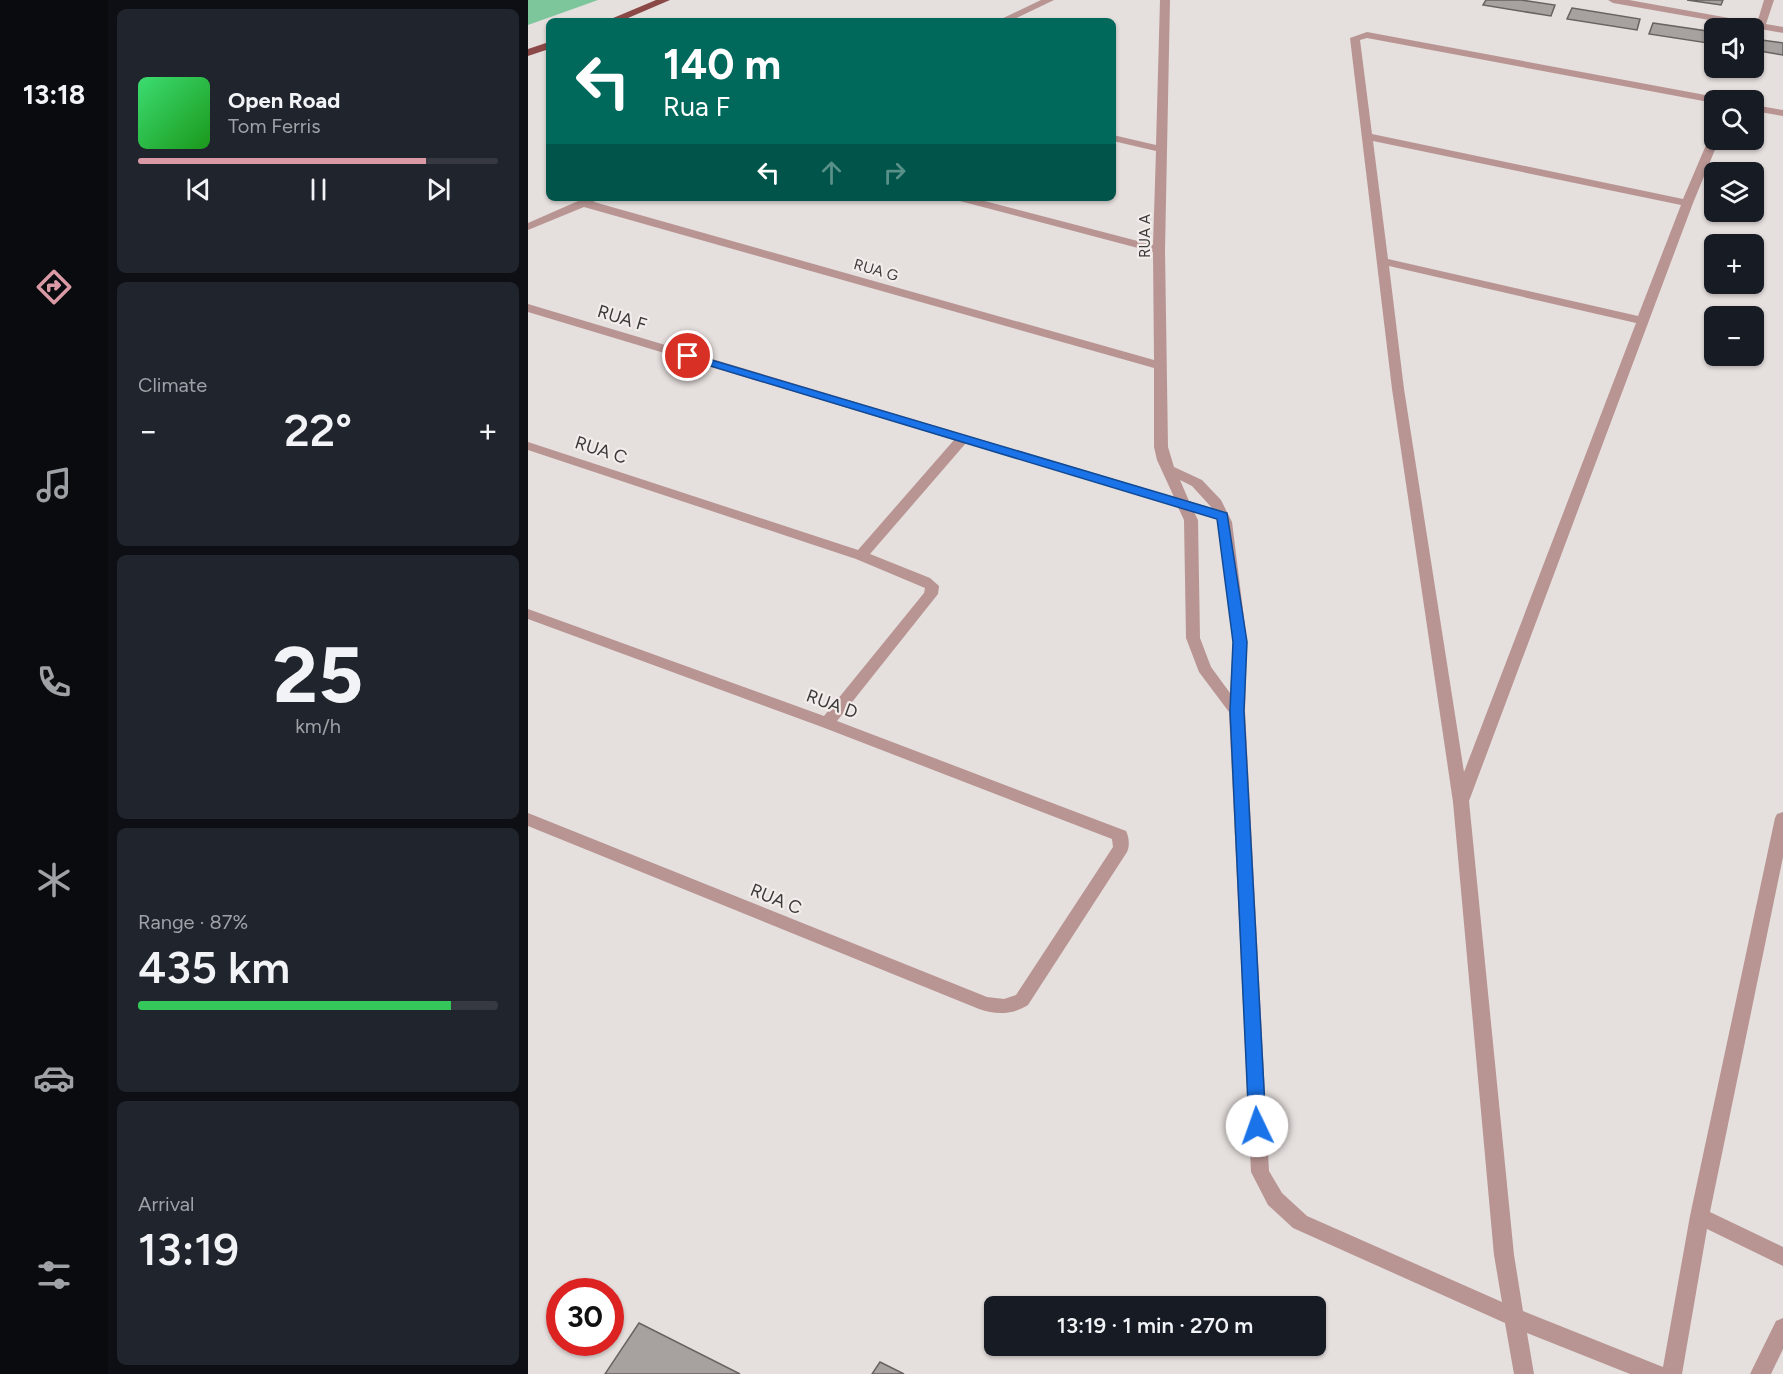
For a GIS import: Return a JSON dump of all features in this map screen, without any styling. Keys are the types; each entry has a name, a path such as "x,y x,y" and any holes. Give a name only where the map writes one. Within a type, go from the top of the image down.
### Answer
{"highway":[{"path":"618,18 665,0"},
{"path":"528,53 546,46"}],"street":[{"path":"1017,18 1049,0"},
{"name":"RUA A","path":"1165,0 1159,250 1161,447 1164,460 1191,520 1193,638 1196,656 1212,682 1237,711"},
{"path":"1613,0 1715,18"},
{"path":"1763,18 1769,0"},
{"path":"1764,27 1783,30"},
{"path":"1524,1374 1504,1256 1461,802 1398,389 1355,38 1361,35 1704,98"},
{"path":"1764,110 1783,113"},
{"path":"1366,136 1687,203"},
{"path":"1116,139 1161,149"},
{"path":"1461,802 1709,150"},
{"path":"528,227 588,201"},
{"name":"RUA G","path":"593,201 1160,366"},
{"path":"971,201 1159,250"},
{"path":"1383,261 1643,321"},
{"name":"RUA F","path":"528,308 1223,516"},
{"path":"861,556 963,438"},
{"name":"RUA C","path":"528,446 861,556 925,581 932,586 931,594 827,723"},
{"path":"1170,470 1197,483 1216,503 1223,516 1240,642 1237,711 1260,1172 1275,1199 1300,1222 1513,1317 1656,1374"},
{"name":"RUA D","path":"528,614 827,723 1120,835 1121,848 1022,1000 1011,1007"},
{"path":"1672,1374 1700,1216 1783,818"},
{"name":"RUA C","path":"528,819 986,1004 1011,1007"},
{"path":"1700,1216 1783,1257"},
{"path":"1760,1374 1783,1328"}],"green space":[{"path":"528,0 598,0 546,18 528,25"}],"building":[{"path":"1486,0 1521,0 1555,5 1551,16 1483,5"},
{"path":"1687,0 1723,0 1721,5"},
{"path":"1572,8 1640,19 1637,30 1567,19"},
{"path":"1653,23 1704,31 1704,42 1649,34"},
{"path":"1764,40 1783,43 1783,55 1764,52"},
{"path":"639,1323 740,1374 605,1374 617,1356 624,1356 624,1346"},
{"path":"880,1362 904,1374 872,1374"}],"route":[{"path":"688,356 1223,516 1228,539 1240,642 1237,711 1257,1126"}]}
